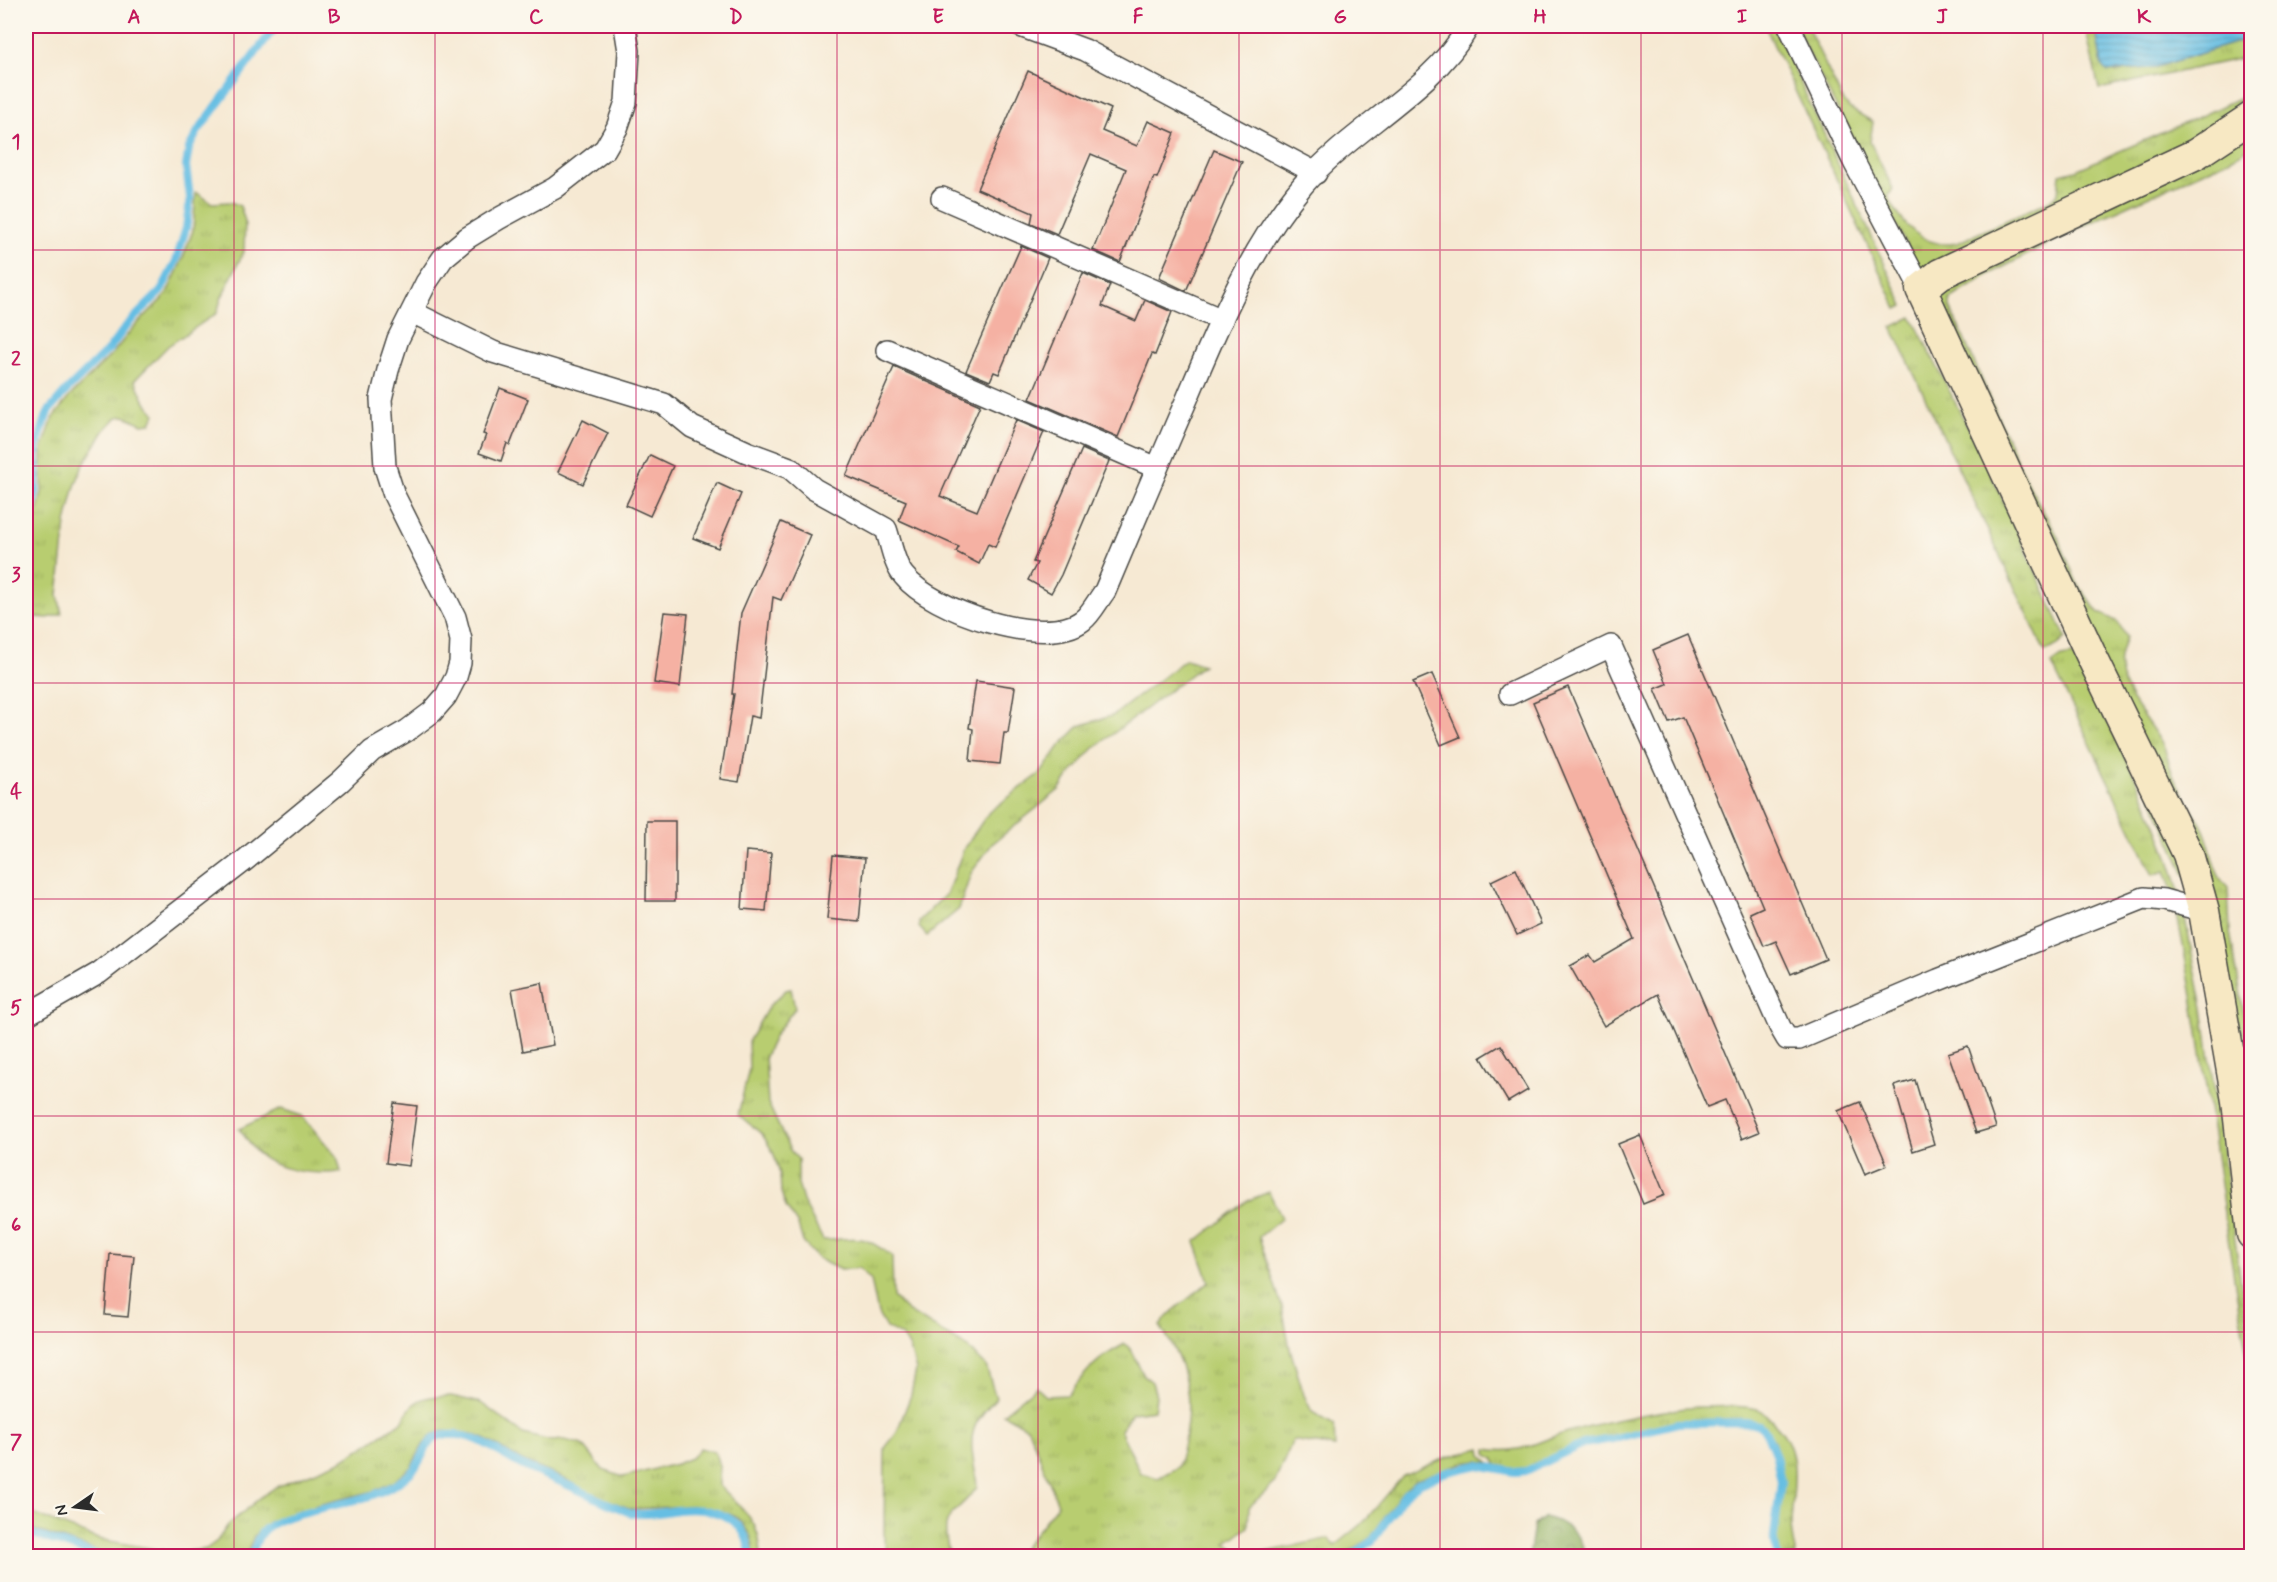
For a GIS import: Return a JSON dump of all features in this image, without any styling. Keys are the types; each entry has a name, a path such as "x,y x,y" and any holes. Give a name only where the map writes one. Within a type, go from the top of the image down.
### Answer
{"street":[{"path":"26,1015 99,973 244,861 341,781 372,751 408,730 432,712 446,696 460,663 461,640 454,617 394,495 385,467 381,399 398,339 426,283 443,258 467,238 555,188 605,150 617,128 626,102 629,51 625,26"},
{"path":"1020,26 1085,50 1316,173"},
{"path":"412,312 493,352 664,404 692,427 747,452 790,468 814,489 886,529 902,575 915,587 937,600 978,619 1004,627 1065,628 1083,620 1105,591 1222,320 1262,243 1284,210 1304,184 1436,69 1461,40 1469,26"},
{"path":"1790,26 1854,162 1921,289 2091,655 2188,854 2204,911 2237,1101 2252,1234"},
{"path":"1921,289 1949,270 2196,154 2252,117"},
{"path":"942,198 1222,320"},
{"path":"887,350 1157,468"},
{"path":"1510,694 1611,646 1787,1039 1799,1039 1938,980 2144,898 2164,900 2204,911"}],"green space":[{"path":"1765,26 1774,26 1904,306 1897,309"},
{"path":"1795,26 1807,26 1841,97 1849,108 1873,122 1870,142 1893,189 1888,196 1899,216 1915,232 1934,242 1957,243 2049,201 2058,193 2060,174 2076,170 2203,115 2251,90 2251,111 1925,271 1918,268"},
{"path":"2085,26 2095,26 2102,65 2117,73 2131,68 2156,67 2251,38 2251,68 2248,57 2099,89"},
{"path":"2251,126 2251,146 2231,159 2081,227 1986,276 1950,299 1950,307 2025,479 2057,535 2077,583 2098,612 2118,622 2126,637 2120,664 2127,690 2159,738 2174,778 2206,834 2215,866 2228,888 2230,932 2249,1043 2235,1050 2217,950 1936,290"},
{"path":"196,192 212,203 231,202 240,206 245,221 244,251 221,299 217,313 168,346 135,380 144,400 155,414 151,423 142,424 125,416 117,417 104,431 83,465 74,489 66,523 58,595 62,614 48,618 26,616 26,553 42,492 42,449 54,416 70,396 113,353 132,329 166,295 193,230"},
{"path":"1912,317 1984,459 2066,638 2045,652 1892,327"},
{"path":"2073,655 2146,801 2159,831 2179,893 2172,891 2165,871 2153,875 2052,664 2062,657"},
{"path":"1186,659 1203,665 1093,749 1059,790 992,844 971,873 959,909 927,936 919,927 919,921 947,893 964,848 989,812 1041,773 1060,746 1079,726 1114,715"},
{"path":"2177,915 2185,918 2203,1008 2251,1344 2251,1375 2240,1318 2188,972"},
{"path":"791,989 795,1008 775,1035 765,1056 768,1103 790,1150 798,1159 798,1184 803,1201 823,1240 852,1238 865,1240 892,1256 893,1297 907,1311 967,1347 986,1366 996,1398 978,1420 972,1436 977,1487 947,1522 947,1540 952,1556 889,1556 884,1541 885,1448 896,1434 911,1395 916,1370 910,1348 902,1336 886,1328 878,1314 871,1280 859,1268 841,1270 828,1264 816,1257 803,1242 798,1225 786,1207 781,1192 780,1174 773,1152 762,1134 738,1115 749,1069 748,1042 769,1006 786,990"},
{"path":"281,1109 302,1116 337,1157 341,1172 296,1171 274,1164 256,1152 239,1129"},
{"path":"1269,1192 1282,1218 1259,1237 1282,1307 1290,1349 1304,1395 1312,1412 1334,1425 1335,1447 1293,1440 1274,1484 1249,1507 1248,1527 1226,1543 1244,1556 1017,1556 1058,1504 1028,1428 1003,1414 1036,1387 1046,1396 1068,1395 1093,1366 1125,1344 1133,1353 1142,1373 1152,1382 1156,1396 1154,1410 1132,1413 1120,1430 1141,1473 1158,1478 1178,1467 1188,1411 1185,1377 1171,1344 1160,1326 1171,1313 1209,1281 1195,1242 1247,1201"},
{"path":"451,1396 481,1403 523,1434 551,1441 565,1440 583,1445 603,1470 623,1477 676,1464 691,1458 700,1448 715,1452 719,1466 719,1485 742,1508 753,1524 760,1543 761,1556 754,1556 750,1535 741,1521 734,1516 721,1511 691,1506 632,1509 591,1494 563,1478 524,1462 485,1439 472,1434 443,1431 433,1434 423,1445 411,1467 393,1482 374,1491 317,1505 269,1522 254,1536 246,1556 112,1556 26,1527 26,1511 98,1539 177,1553 206,1549 217,1541 228,1525 276,1487 341,1461 402,1422 411,1407 421,1400"},
{"path":"1697,1407 1756,1409 1762,1411 1784,1435 1793,1459 1791,1524 1796,1556 1780,1556 1776,1535 1784,1482 1774,1441 1761,1423 1746,1419 1678,1420 1582,1441 1526,1468 1515,1469 1496,1465 1494,1459 1487,1454 1487,1449 1499,1451 1530,1446 1560,1434 1618,1420"},
{"path":"1481,1448 1482,1455 1490,1463 1478,1461 1462,1463 1416,1480 1402,1492 1371,1537 1343,1556 1248,1556 1330,1538 1335,1546 1362,1524 1403,1476 1445,1458"},
{"path":"1544,1517 1566,1525 1580,1541 1586,1556 1529,1556 1534,1525"}],"water":[{"path":"2095,26 2251,26 2251,38 2156,67 2108,72 2102,65"}],"building":[{"path":"1028,71 1111,109 1102,131 1137,146 1148,121 1175,133 1157,178 1154,177 1120,262 1093,250 1126,169 1091,154 1057,234 1031,223 1033,213 977,189"},
{"path":"1214,150 1242,162 1186,291 1159,278"},
{"path":"1021,246 1048,258 999,374 994,372 990,381 966,371"},
{"path":"1083,273 1110,285 1102,306 1136,321 1145,300 1172,312 1118,437 1030,399"},
{"path":"894,367 980,405 940,496 977,511 1016,420 1044,432 995,547 988,544 979,564 956,552 959,547 899,520 906,501 846,476"},
{"path":"500,388 528,399 510,445 507,443 501,461 479,453 486,435 483,434"},
{"path":"583,420 608,433 583,484 558,472"},
{"path":"1082,449 1109,461 1061,575 1051,593 1028,580 1037,563 1033,562"},
{"path":"650,455 673,466 650,516 626,505"},
{"path":"717,483 741,494 718,548 693,538"},
{"path":"781,522 810,535 781,600 773,597 759,718 750,716 739,782 720,779 734,694 732,694 741,613"},
{"path":"664,612 688,614 680,687 654,683"},
{"path":"1688,635 1826,959 1791,974 1776,941 1764,946 1750,913 1763,907 1683,717 1669,722 1655,689 1667,684 1653,650"},
{"path":"1432,674 1460,737 1441,745 1413,682"},
{"path":"976,681 1015,687 1008,733 1004,733 1000,764 970,761 973,729 969,728"},
{"path":"1568,687 1759,1132 1742,1139 1725,1100 1707,1107 1658,994 1604,1026 1570,966 1590,955 1595,962 1634,939 1533,702"},
{"path":"647,821 675,821 675,901 646,901"},
{"path":"746,851 771,853 766,911 742,909"},
{"path":"833,855 865,858 859,922 827,919"},
{"path":"1516,869 1541,924 1517,935 1491,881"},
{"path":"542,983 553,1045 523,1051 512,989"},
{"path":"1501,1045 1528,1090 1508,1102 1481,1057"},
{"path":"1968,1046 1996,1127 1976,1133 1948,1053"},
{"path":"1915,1080 1934,1144 1913,1151 1894,1086"},
{"path":"1860,1102 1887,1165 1865,1174 1838,1111"},
{"path":"394,1103 417,1106 409,1166 386,1163"},
{"path":"1640,1135 1665,1195 1643,1204 1618,1144"},
{"path":"110,1254 134,1256 128,1317 105,1315"}],"waterway":[{"path":"26,535 36,491 36,448 48,412 161,291 176,261 186,228 190,198 186,166 189,148 198,131 278,26"},
{"path":"1351,1556 1373,1540 1405,1494 1418,1484 1443,1473 1478,1465 1515,1472 1526,1471 1583,1444 1678,1423 1746,1422 1759,1425 1766,1432 1776,1456 1781,1482 1774,1535 1777,1556"},
{"path":"250,1556 262,1532 273,1524 305,1512 363,1498 397,1483 411,1473 430,1443 438,1436 444,1435 477,1440 523,1466 629,1512 648,1514 690,1509 715,1512 726,1516 743,1531 748,1542 750,1556"},
{"path":"26,1532 100,1556"}]}
